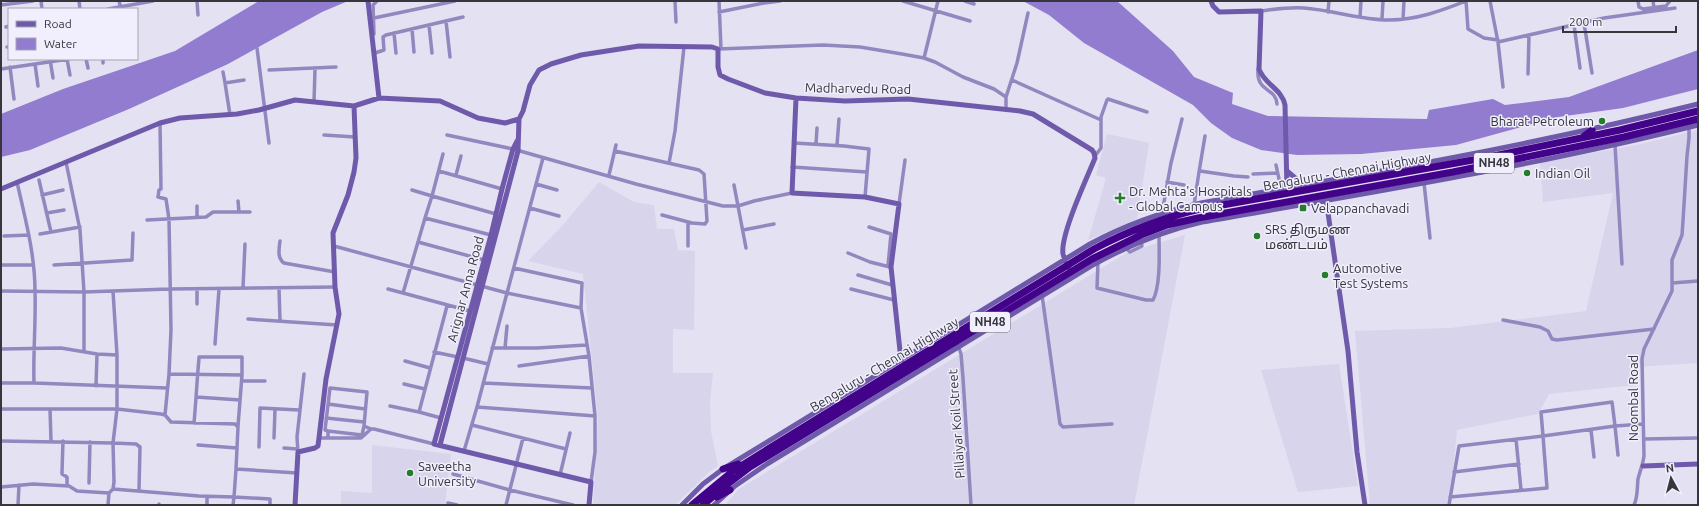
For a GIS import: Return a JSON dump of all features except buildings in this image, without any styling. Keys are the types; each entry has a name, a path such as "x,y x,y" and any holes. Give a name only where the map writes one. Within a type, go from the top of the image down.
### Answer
{"highway":[{"name":"Bengaluru - Chennai Highway","path":"713,491 734,471 776,444 1069,268 1167,225 1287,196 1639,126 1687,110 1698,110"},
{"name":"Bengaluru - Chennai Highway","path":"1287,196 1326,197 1689,124 1698,119"},
{"path":"1622,123 1639,126"},
{"path":"1581,138 1592,130"},
{"path":"1532,162 1542,153"},
{"path":"1502,162 1516,165"},
{"name":"Bengaluru - Chennai Highway","path":"713,491 767,457 958,345 1042,293 1069,268"},
{"path":"723,469 734,466 776,444"},
{"path":"704,505 730,490"},
{"name":"NH48","path":"692,505 713,491"},
{"name":"NH48","path":"704,505 713,491"}],"street":[{"path":"1,5 33,1"},
{"path":"119,1 120,8 153,1"},
{"path":"197,1 198,16"},
{"path":"368,1 379,98"},
{"path":"374,53 373,5 377,1"},
{"path":"429,1 430,6"},
{"path":"374,18 455,1"},
{"path":"675,1 676,22"},
{"path":"719,1 720,49"},
{"path":"719,12 762,2 780,1"},
{"path":"903,1 970,21"},
{"path":"924,58 938,1"},
{"path":"965,1 974,4"},
{"path":"1211,1 1213,6 1219,12 1302,8 1382,19 1403,19 1431,14 1466,1 1468,29 1484,38 1498,41 1584,23 1675,8"},
{"path":"1328,12 1329,1"},
{"path":"1360,17 1361,1"},
{"path":"1382,19 1383,1"},
{"path":"1403,19 1404,1"},
{"path":"1490,1 1498,41 1503,87"},
{"path":"1638,1 1638,6 1641,8 1666,6 1670,1"},
{"path":"1653,1 1654,8"},
{"path":"1261,11 1258,80 1263,87 1276,97 1277,104"},
{"path":"1006,109 1006,97 1017,63 1028,13"},
{"path":"374,53 384,50 383,36 463,17"},
{"path":"446,21 450,57"},
{"path":"1584,23 1592,73"},
{"path":"429,25 432,53"},
{"path":"1574,25 1580,68"},
{"path":"412,29 414,52"},
{"path":"394,33 396,53"},
{"path":"1528,74 1529,35"},
{"path":"1,189 160,123 180,118 230,115 264,109 295,100 354,106 379,98 440,101 478,118 505,123 519,119 523,111 530,85 539,70 551,64 581,55 632,47 712,47 720,49 823,45 860,47 924,58 963,77 994,89 1006,97"},
{"path":"669,163 675,131 684,47"},
{"path":"257,48 264,109 270,143"},
{"name":"Madharvedu Road","path":"720,49 718,69 723,77 765,93 796,98 845,101 908,99 1006,109 1033,114 1092,150 1095,156"},
{"path":"1,69 35,64 50,60 53,78"},
{"path":"68,60 70,75"},
{"path":"86,60 88,68"},
{"path":"1259,62 1262,74 1282,97 1285,111 1287,196"},
{"path":"35,64 38,86"},
{"path":"10,67 14,99"},
{"path":"269,70 336,67"},
{"path":"314,102 315,68"},
{"path":"223,72 230,115"},
{"path":"225,83 244,80"},
{"path":"1012,80 1101,120"},
{"path":"792,193 796,98"},
{"path":"1069,268 1063,250 1068,229 1095,156 1101,148 1101,120 1108,100 1147,112"},
{"path":"1069,268 1098,262 1141,241 1172,229 1202,222 1287,196 1308,184 1416,165 1592,130 1687,110 1698,104"},
{"path":"284,448 298,451 315,448 318,446 326,379 338,325 333,232 348,195 354,172 356,158 354,106"},
{"name":"Noombal Road","path":"1634,505 1637,499 1638,477 1643,466 1644,439 1642,424 1642,360 1644,350 1671,295 1673,254 1682,235 1684,221 1689,138 1687,110"},
{"name":"Arignar Anna Road","path":"434,444 460,357 516,150 519,119"},
{"path":"837,145 839,119"},
{"path":"1162,213 1167,182 1182,119"},
{"path":"160,123 161,189 159,190 158,197 166,199 168,219 171,330 165,416"},
{"path":"1365,505 1357,452 1348,351 1326,197 1424,183 1532,162 1615,145 1689,124 1698,124"},
{"path":"816,144 817,128"},
{"path":"324,135 355,137"},
{"path":"447,135 516,150 706,203 731,207 792,193 864,197 899,204"},
{"path":"1194,205 1205,136"},
{"path":"794,143 837,145 869,149 864,197"},
{"path":"609,175 616,145"},
{"path":"1615,145 1622,264"},
{"name":"Arignar Anna Road","path":"440,445 470,311 480,284 484,260 502,189 516,150"},
{"path":"615,151 699,170 704,174 707,221 705,224 688,222 662,215"},
{"path":"403,293 444,154"},
{"path":"456,176 461,156"},
{"path":"464,450 477,407 543,158"},
{"path":"902,360 889,267 905,160"},
{"path":"66,162 80,227 84,292 84,352"},
{"path":"1276,165 1277,173 1287,196"},
{"path":"792,167 867,172"},
{"path":"1287,170 1291,176 1300,182 1308,184"},
{"path":"439,171 502,189"},
{"path":"1199,172 1248,177"},
{"path":"1253,174 1277,173"},
{"path":"39,180 51,232"},
{"path":"17,182 33,265 35,291 33,348 34,383"},
{"path":"1167,182 1184,185"},
{"path":"1424,183 1430,238"},
{"path":"536,184 557,190"},
{"path":"734,185 746,248"},
{"path":"42,195 63,190"},
{"path":"412,190 496,214"},
{"path":"682,505 723,469 902,360 1069,268 1111,233 1138,221 1194,205 1287,196"},
{"path":"238,201 239,212"},
{"path":"197,206 197,217"},
{"path":"530,208 559,216"},
{"path":"46,213 64,210"},
{"path":"147,220 208,216 213,212 250,212"},
{"path":"425,218 490,235"},
{"path":"688,222 688,246"},
{"path":"743,230 774,224"},
{"path":"40,234 80,227"},
{"path":"870,227 893,235"},
{"path":"54,265 132,260 133,233"},
{"path":"1098,262 1097,288 1146,300 1153,300 1159,268 1159,234"},
{"path":"4,236 28,235"},
{"path":"280,241 279,256 280,260 284,263 335,272"},
{"path":"418,242 484,260"},
{"path":"243,288 245,244"},
{"path":"334,246 480,284 507,293 581,308"},
{"path":"848,253 870,262 889,267"},
{"path":"1,265 33,265"},
{"path":"514,268 582,283 581,308 589,356 595,416 595,452 589,505"},
{"path":"858,275 892,285"},
{"path":"1672,283 1698,281"},
{"path":"1,291 84,292 335,286"},
{"path":"279,288 280,321"},
{"path":"197,289 197,304"},
{"path":"215,344 218,289"},
{"path":"388,289 470,311"},
{"path":"851,289 894,300"},
{"path":"108,505 109,493 113,489 113,443 118,386 113,291"},
{"path":"1042,293 1060,424 1063,427 1112,424"},
{"path":"419,412 447,306"},
{"path":"248,319 338,325"},
{"path":"1503,320 1540,327 1548,331 1552,339 1557,340 1654,329"},
{"path":"505,348 507,326"},
{"path":"492,348 586,345"},
{"path":"714,505 730,490 761,468 958,345"},
{"name":"Pillaiyar Koil Street","path":"958,345 963,378 971,505"},
{"path":"1,349 61,348 97,354 117,355"},
{"path":"434,352 488,364"},
{"path":"96,386 97,354"},
{"path":"194,423 199,358 240,356 243,359 242,381 233,505"},
{"path":"519,366 589,356"},
{"path":"405,361 430,368"},
{"path":"169,374 242,375"},
{"path":"295,505 298,451 297,437 304,374"},
{"path":"242,381 265,381"},
{"path":"1,383 167,388"},
{"path":"483,383 592,388"},
{"path":"404,384 425,389"},
{"path":"328,431 362,435 367,392 330,388 325,430 328,431 328,438"},
{"path":"196,397 240,400"},
{"path":"1450,497 1547,488 1541,412 1612,402 1618,455"},
{"path":"328,404 365,408"},
{"path":"390,406 441,418"},
{"path":"477,407 595,416"},
{"path":"259,447 260,408 299,410"},
{"path":"1,409 117,409 161,414 171,422 232,424 238,426"},
{"path":"50,409 51,441"},
{"path":"274,438 275,409"},
{"path":"326,418 364,424 371,429 464,450 591,482"},
{"path":"1449,505 1459,446 1615,426 1642,424"},
{"path":"472,425 566,449"},
{"path":"319,438 361,438 371,429"},
{"path":"1591,430 1594,457"},
{"path":"560,475 570,433"},
{"path":"506,505 523,438"},
{"path":"1644,439 1698,438"},
{"path":"1516,439 1521,490"},
{"path":"1,441 63,441 136,444 140,447 139,490"},
{"path":"63,441 62,474 67,477 67,486"},
{"path":"89,483 90,442"},
{"path":"198,445 237,448"},
{"path":"1454,472 1518,464"},
{"path":"1643,466 1698,464"},
{"path":"236,469 297,473"},
{"path":"453,474 510,490 573,505"},
{"path":"1,487 33,484 67,486 76,491 109,493"},
{"path":"18,505 19,485"},
{"path":"113,489 270,499 270,505"},
{"path":"207,496 207,505"},
{"path":"448,503 457,505"}],"shaded area":[{"path":"1698,130 1698,363 1637,367 1634,385 1549,394 1538,414 1457,430 1450,505 1370,505 1355,331 1450,328 1586,311 1613,193 1543,202 1540,162 1632,146"},
{"name":"Dr. Mehta's Hospitals - Global Campus","path":"1107,134 1149,143 1137,219 1088,240 1106,178 1096,175"},
{"path":"599,182 634,202 654,205 657,229 674,229 678,250 695,251 694,330 673,329 673,373 713,373 710,402 711,431 718,466 709,472 675,505 593,505 598,420 583,274 528,261 562,226"},
{"path":"1185,235 1134,505 725,505 739,489 1128,252"},
{"path":"1339,364 1358,486 1298,492 1261,370"},
{"name":"Saveetha University","path":"372,445 451,454 445,505 341,505 341,491 372,493"}],"water":[{"path":"259,1 348,1 322,12 228,64 129,109 30,150 1,157 1,114 63,89 175,51"},
{"path":"1023,1 1117,1 1173,51 1194,77 1233,93 1232,104 1268,116 1427,119 1429,110 1493,99 1505,105 1569,97 1698,50 1698,89 1623,108 1558,117 1456,145 1361,154 1297,155 1261,150 1232,138 1211,123 1193,105 1084,43 1049,15"}],"place":[{"name":"Bharat Petroleum","path":"1602,121"},
{"name":"Indian Oil","path":"1527,173"},
{"name":"Dr. Mehta's Hospitals - Global Campus","path":"1120,198"},
{"name":"Velappanchavadi","path":"1303,208"},
{"name":"SRS திருமண மண்டபம்","path":"1257,236"},
{"name":"Automotive Test Systems","path":"1325,275"},
{"name":"Saveetha University","path":"410,473"}]}
